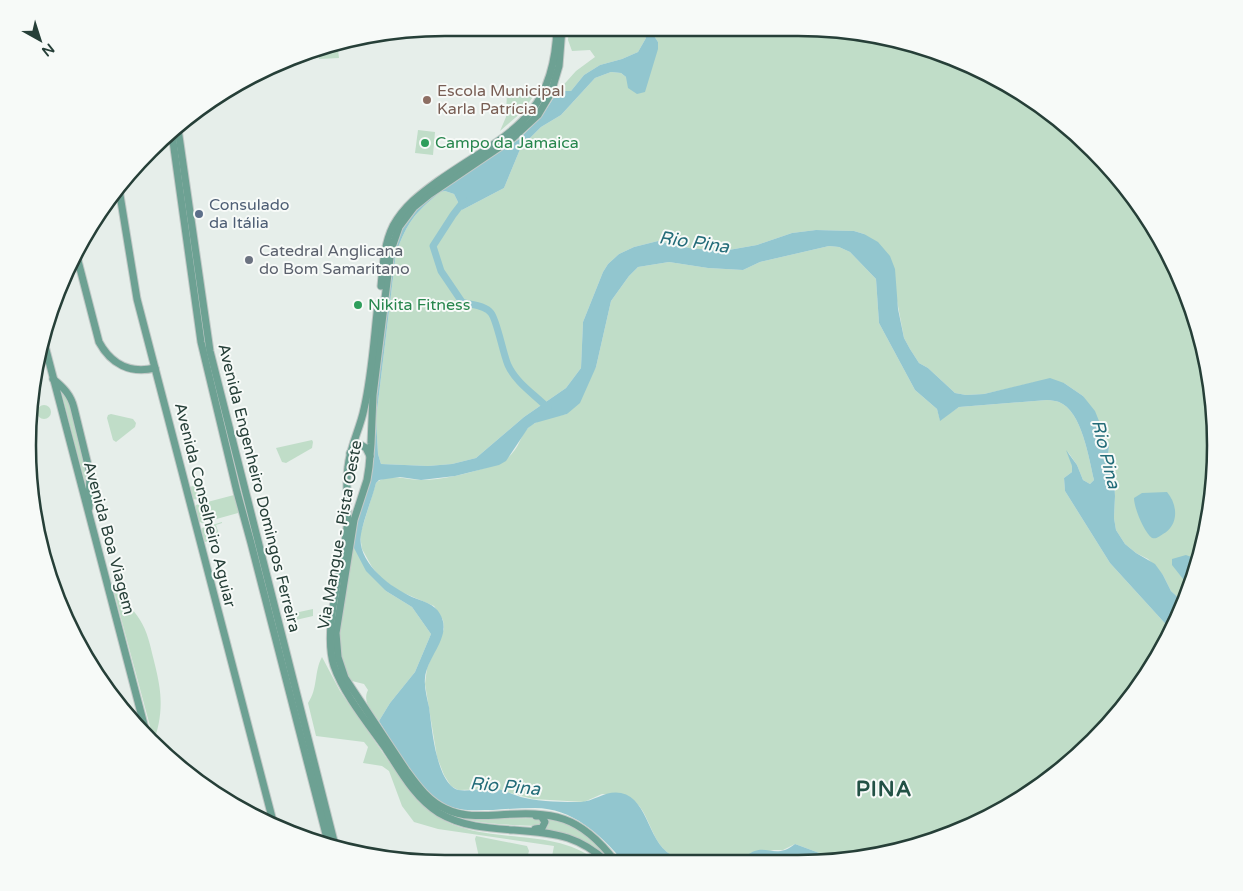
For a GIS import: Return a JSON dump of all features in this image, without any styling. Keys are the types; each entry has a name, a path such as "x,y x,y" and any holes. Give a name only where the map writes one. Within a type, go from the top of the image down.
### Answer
{"main road":[{"path":"556,36 555,50 545,91 527,117 512,131 416,197 407,205 393,226 384,257 365,406 350,454 347,478 347,528 331,628 331,653 334,666 345,688 416,793 425,802 454,820 500,830 542,832 566,837 582,844 598,855"},
{"name":"Via Mangue - Pista Oeste","path":"561,36 559,66 551,93 538,115 513,138 422,200 414,207 399,227 391,250 384,297 373,395 370,456 366,480 354,520 336,633 338,657 348,683 416,784 434,803 463,815 483,816 538,813 554,816 567,820 592,837 609,855"},
{"name":"Avenida Engenheiro Domingos Ferreira","path":"179,136 210,351 333,839"},
{"name":"Avenida Engenheiro Domingos Ferreira","path":"173,141 188,259 203,351 237,492 327,837"},
{"name":"Avenida Conselheiro Aguiar","path":"120,197 132,274 272,816"},
{"path":"79,263 99,342 106,352 117,364 143,370 155,368"},
{"name":"Avenida Boa Viagem","path":"47,354 144,722"},
{"path":"53,379 65,389 72,400 76,415 90,473 88,513"},
{"path":"350,454 355,447 361,445 366,448 370,456"},
{"path":"475,826 540,829 544,826 545,820 541,816 509,814"}],"green space":[{"path":"568,36 644,36 646,38 638,52 600,65 584,75 571,91 558,91 576,71 595,57 590,50 572,51"},
{"path":"654,36 798,36 851,40 903,50 954,67 1002,91 1047,121 1087,156 1122,196 1138,218 1165,264 1185,314 1199,366 1206,419 1206,472 1199,525 1193,551 1178,597 1171,591 1163,575 1148,559 1136,553 1125,544 1116,530 1114,518 1114,478 1108,456 1109,446 1083,396 1064,383 1036,382 984,394 966,395 955,393 928,368 919,363 910,349 904,338 895,290 864,234 854,231 816,230 792,233 757,245 723,251 689,248 658,241 634,247 619,254 608,264 603,272 583,322 581,368 566,388 524,417 476,458 452,464 428,466 381,464 378,454 376,419 396,253 408,225 424,206 440,192 445,191 454,194 462,210 504,188 521,147 541,127 561,115 595,78 611,72 621,73 626,77 658,42"},
{"path":"338,51 339,58 319,59 319,56"},
{"path":"507,90 532,91 535,94 522,112 500,131 506,117"},
{"name":"Campo da Jamaica","path":"418,130 435,132 433,155 415,153"},
{"path":"829,246 839,247 850,252 876,279 879,323 915,390 937,409 940,420 959,407 1047,400 1059,402 1067,407 1079,425 1087,448 1094,480 1090,484 1083,480 1077,465 1068,452 1072,472 1064,478 1065,491 1110,563 1166,625 1152,650 1122,695 1087,735 1047,770 1025,786 979,813 954,824 903,841 877,847 822,854 795,844 783,850 751,855 671,855 655,837 641,808 628,796 602,794 584,802 533,799 495,789 458,790 451,786 444,775 437,757 425,684 427,668 444,629 443,620 434,606 399,591 381,578 362,549 360,535 376,483 386,478 429,480 445,478 494,465 505,460 511,454 526,431 536,422 567,414 596,367 611,301 638,267 669,262 708,268 743,270 760,262"},
{"path":"61,390 70,400 90,473 86,487"},
{"path":"41,405 47,405 51,409 51,415 47,419 41,419 37,415 38,408"},
{"path":"111,414 133,419 136,423 135,427 116,442 113,440 107,418"},
{"path":"312,440 312,448 286,463 282,462 276,448"},
{"path":"197,485 205,490 208,498 193,499 189,487"},
{"path":"236,496 238,513 202,523 198,521 196,505"},
{"path":"222,522 216,525 218,531 217,539 205,542 201,532 202,528"},
{"path":"353,539 386,591 412,607 431,634 415,672 390,703 379,721 367,702 366,694 368,690 364,684 352,681 345,666 341,649 339,631 343,593"},
{"path":"114,592 138,616 149,642 161,699 160,719 156,735 151,729"},
{"path":"313,609 313,616 287,622 284,619 290,614"},
{"path":"322,657 340,691 410,792 432,813 460,827 548,841 565,845 588,855 552,855 554,846 438,829 414,822 402,806 389,771 382,766 363,763 368,747 364,742 316,736 308,703 313,692"},
{"path":"442,810 476,819 540,818 542,825 477,822"},
{"path":"547,817 567,824 594,842 606,855 579,839 546,829 549,824"},
{"path":"476,836 527,846 529,851 528,855 478,855"}],"water":[{"name":"Rio Pina","path":"644,36 654,36 658,42 658,49 645,92 637,94 628,88 626,77 621,73 611,72 595,78 561,115 541,127 521,147 504,188 462,210 454,194 445,191 440,192 424,206 408,225 396,253 376,419 378,454 381,464 428,466 452,464 476,458 524,417 566,388 581,368 583,322 603,272 608,264 619,254 634,247 658,241 689,248 723,251 757,245 792,233 816,230 854,231 878,242 890,256 895,269 898,309 904,338 919,363 928,368 955,393 966,395 984,394 1050,378 1064,383 1083,396 1095,411 1109,446 1108,456 1114,478 1114,518 1116,530 1125,544 1155,564 1171,591 1178,597 1166,625 1110,563 1065,491 1064,478 1072,472 1072,466 1066,450 1077,465 1083,480 1090,484 1094,480 1087,448 1079,425 1067,407 1059,402 1047,400 959,407 940,421 937,409 915,390 879,323 876,279 850,252 839,247 829,246 760,262 743,270 708,268 669,262 638,267 611,301 596,367 580,403 567,414 535,423 528,428 506,461 499,465 455,476 421,480 400,477 379,480 376,483 361,534 364,554 376,572 403,593 428,603 435,608 443,622 441,638 427,670 425,685 437,758 449,784 458,790 496,789 521,797 560,802 581,802 605,794 621,793 630,797 638,804 659,844 666,852 672,855 618,855 595,832 561,812 535,808 468,810 450,807 424,788 400,755 379,721 390,703 415,672 431,634 412,607 386,591 366,571 354,548 353,539 371,478 373,417 390,264 403,226 421,203 518,140 542,116 558,91 571,91 584,75 600,65 638,52 646,38"},
{"path":"1167,492 1175,509 1174,520 1168,530 1158,538 1152,538 1140,520 1134,498 1142,493"},
{"path":"1186,555 1191,557 1184,580 1172,565 1172,559"},
{"path":"795,844 822,854 748,855 757,850 785,850"}],"waterway":[{"path":"463,199 463,202 433,246 441,271 462,302 482,307 491,313 511,371 520,383 548,408"}],"place":[{"name":"Escola Municipal Karla Patrícia","path":"427,100"},
{"name":"Campo da Jamaica","path":"425,143"},
{"name":"Consulado da Itália","path":"199,214"},
{"name":"Catedral Anglicana do Bom Samaritano","path":"249,260"},
{"name":"Nikita Fitness","path":"358,305"}],"district":[{"name":"PINA","path":"884,789"}]}
